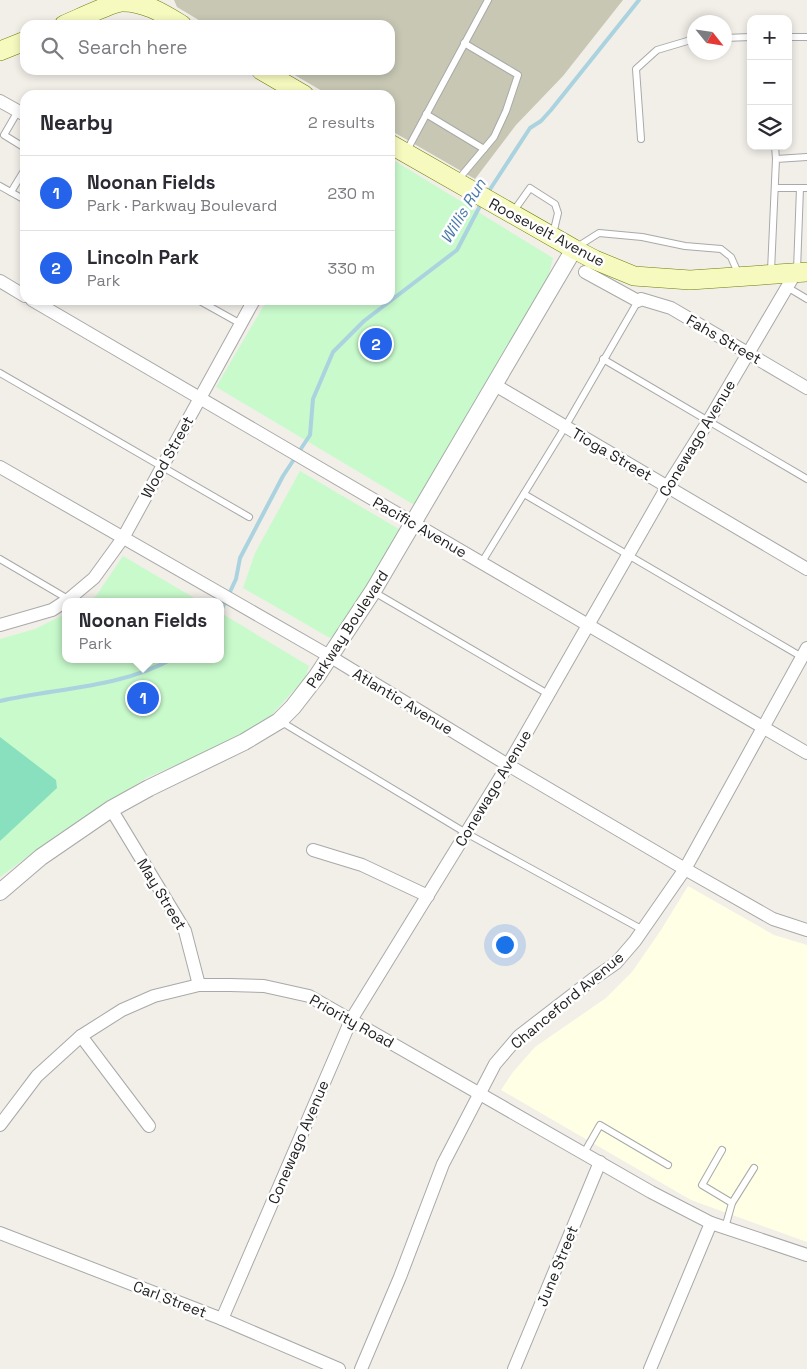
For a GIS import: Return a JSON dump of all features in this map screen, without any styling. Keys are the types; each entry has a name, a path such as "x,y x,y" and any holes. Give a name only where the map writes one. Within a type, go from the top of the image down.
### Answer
{"main road":[{"path":"76,20 120,2 155,5 175,20"},
{"path":"0,51 20,43"},
{"path":"270,75 295,90"},
{"name":"Roosevelt Avenue","path":"398,149 574,249 634,276 690,280 771,274 797,277"}],"street":[{"path":"0,101 20,112"},
{"name":"Parkway Boulevard","path":"0,892 41,857 111,809 149,788 244,742 279,721 305,693 331,657 373,591 574,249"},
{"name":"Fahs Street","path":"584,272 638,301 641,299 671,308 807,388"},
{"name":"Conewago Avenue","path":"222,1319 351,1020 508,765 667,487 748,353 797,277"},
{"path":"0,281 20,293"},
{"name":"Pacific Avenue","path":"41,305 807,753"},
{"name":"Wood Street","path":"70,598 94,578 123,538 251,305"},
{"name":"Tioga Street","path":"495,385 807,569"},
{"name":"Atlantic Avenue","path":"0,467 331,657 508,765 685,869 774,918 807,930"},
{"name":"Wood Street","path":"0,625 52,610 62,604"},
{"name":"Chanceford Avenue","path":"362,1369 400,1277 443,1164 478,1093 495,1064 519,1036 593,978 616,963 643,930 685,869 805,653"},
{"name":"May Street","path":"111,809 185,931 199,985"},
{"path":"313,850 362,866 428,896"},
{"name":"Priority Road","path":"0,1125 37,1076 81,1036 122,1010 154,996 199,985 264,986 309,996 651,1192 711,1223 807,1255"},
{"path":"81,1036 148,1126"},
{"name":"June Street","path":"514,1369 600,1162"},
{"path":"650,1369 711,1223"},
{"name":"Carl Street","path":"0,1233 222,1319 339,1369"}],"lane":[{"path":"398,149 426,114 488,0"},
{"path":"732,38 747,37"},
{"path":"792,37 807,37"},
{"path":"641,139 636,69 658,50 687,41"},
{"path":"461,185 494,137 506,111 518,75 464,43"},
{"path":"20,114 4,134 20,145"},
{"path":"426,114 484,149"},
{"path":"771,274 776,150"},
{"path":"776,158 807,157"},
{"path":"11,192 20,177"},
{"path":"0,186 20,197"},
{"path":"511,214 530,188 555,204 558,213 552,237"},
{"path":"775,188 804,188 797,277 807,299"},
{"path":"574,249 599,233 642,237 685,246 721,249 731,257 740,276"},
{"path":"482,562 565,427 638,301"},
{"path":"207,305 241,324"},
{"path":"603,359 807,478"},
{"path":"0,373 249,517"},
{"path":"524,494 805,653"},
{"path":"0,560 67,598"},
{"path":"373,591 548,694"},
{"path":"279,721 466,833 643,930"},
{"path":"584,1153 600,1125 668,1165"},
{"path":"722,1150 702,1185 732,1203"},
{"path":"725,1228 732,1203 754,1168"}],"shaded area":[{"path":"174,0 623,0 563,76 516,125 475,179 395,133 395,90 320,90 295,75 395,75 395,20 199,20 177,7"},
{"path":"688,886 774,935 807,945 807,1242 691,1200 501,1090 513,1072 535,1047 606,998 632,972"}],"green space":[{"path":"395,161 553,258 548,278 416,506 216,387 264,305 395,305"},
{"path":"300,471 399,529 397,538 341,632 330,638 243,588 255,553"},
{"path":"123,556 194,598 93,598 96,596"},
{"path":"224,615 309,666 305,678 268,719 220,746 148,777 58,834 0,877 0,639 35,629 62,616 62,663 224,663"},
{"path":"0,737 56,780 57,788 0,841"}],"waterway":[{"name":"Willis Run","path":"487,194 530,128 541,121 551,110 639,0"},
{"name":"Willis Run","path":"395,297 457,250 482,202"},
{"name":"Willis Run","path":"224,604 236,579 240,558 283,476 310,435 313,399 333,352 364,321 385,305"},
{"name":"Willis Run","path":"0,701 109,682 152,669 164,663"}],"place":[{"name":"Lincoln Park","path":"376,344"},
{"name":"Noonan Fields","path":"143,698"}]}
